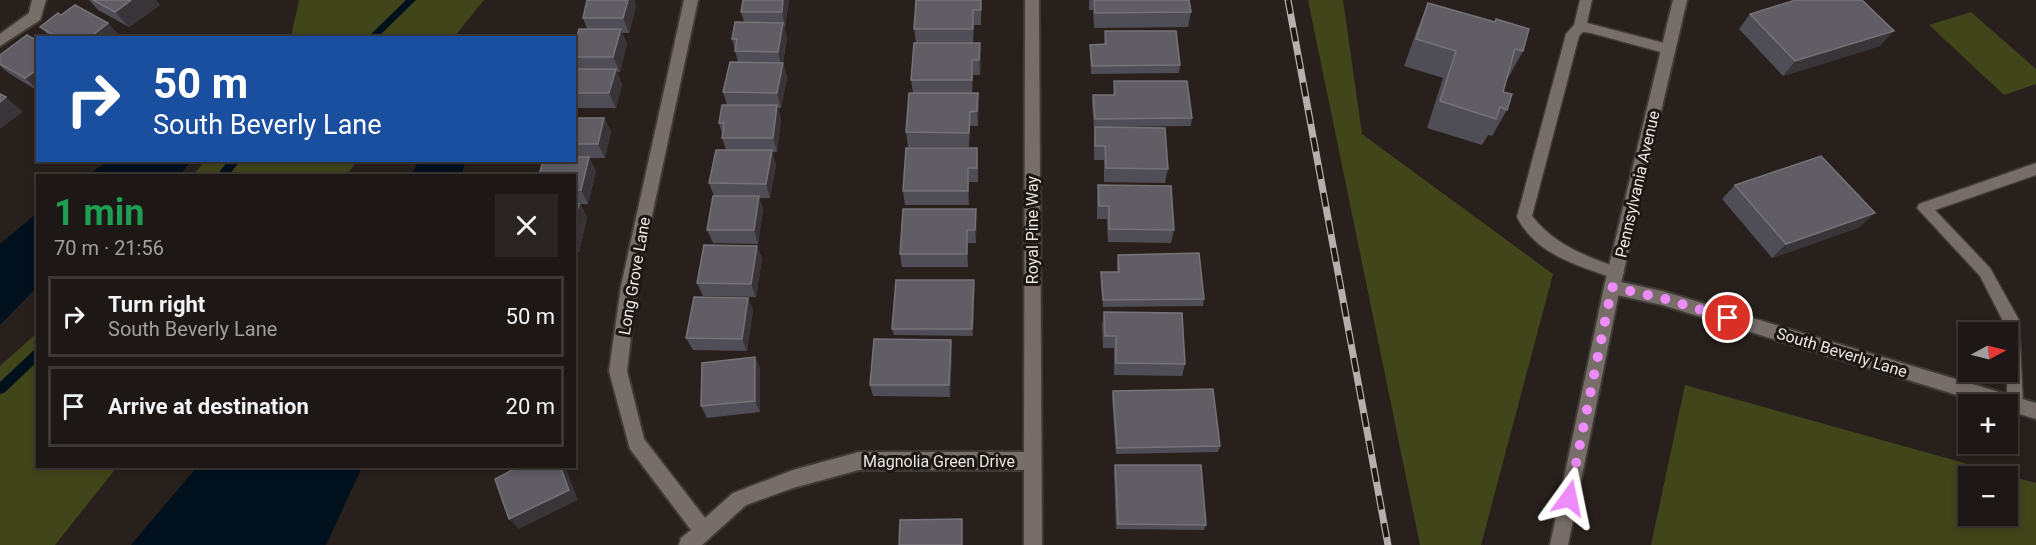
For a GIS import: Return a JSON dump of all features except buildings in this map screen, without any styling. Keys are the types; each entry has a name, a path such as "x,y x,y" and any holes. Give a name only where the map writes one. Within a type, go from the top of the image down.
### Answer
{"street":[{"path":"0,41 35,16 39,0"},
{"name":"Long Grove Lane","path":"692,0 629,286 618,371 636,443 704,531"},
{"name":"Royal Pine Way","path":"1032,0 1033,545"},
{"name":"Pennsylvania Avenue","path":"1559,545 1614,280 1680,0"},
{"name":"South Beverly Lane","path":"1614,280 1662,298 1979,394"},
{"name":"South Beverly Lane","path":"2018,406 2036,411"},
{"name":"Magnolia Green Drive","path":"688,545 740,499 793,479 859,460 1033,461"}],"lane":[{"path":"1586,0 1580,27 1573,34 1524,217 1535,233 1551,247 1614,280"},
{"path":"1580,27 1668,49"},
{"path":"2014,394 2011,320 1985,272 1924,208 2036,169"}],"green space":[{"path":"299,0 484,0 455,36 291,36"},
{"path":"1308,0 1343,0 1362,134 1553,274 1481,545 1420,545"},
{"path":"1971,12 2036,69 2036,84 2004,95 1929,25"},
{"path":"204,162 357,162 347,174 194,174"},
{"path":"36,334 36,468 116,468 55,545 0,545 0,366"},
{"path":"1685,385 1975,466 1958,466 1958,526 2018,526 2018,478 2036,483 2036,545 1651,545"}],"water":[{"path":"107,162 190,162 181,174 89,174"},
{"path":"418,162 466,162 461,174 412,174"},
{"path":"36,214 36,288 0,325 0,244"},
{"path":"196,468 362,468 326,545 131,545"}],"waterway":[{"path":"373,36 412,0"},
{"path":"223,174 234,162"},
{"path":"0,389 36,355"}],"railway":[{"path":"1288,0 1388,545"}],"route":[{"path":"1569,498 1612,287 1662,298 1728,318"}]}
